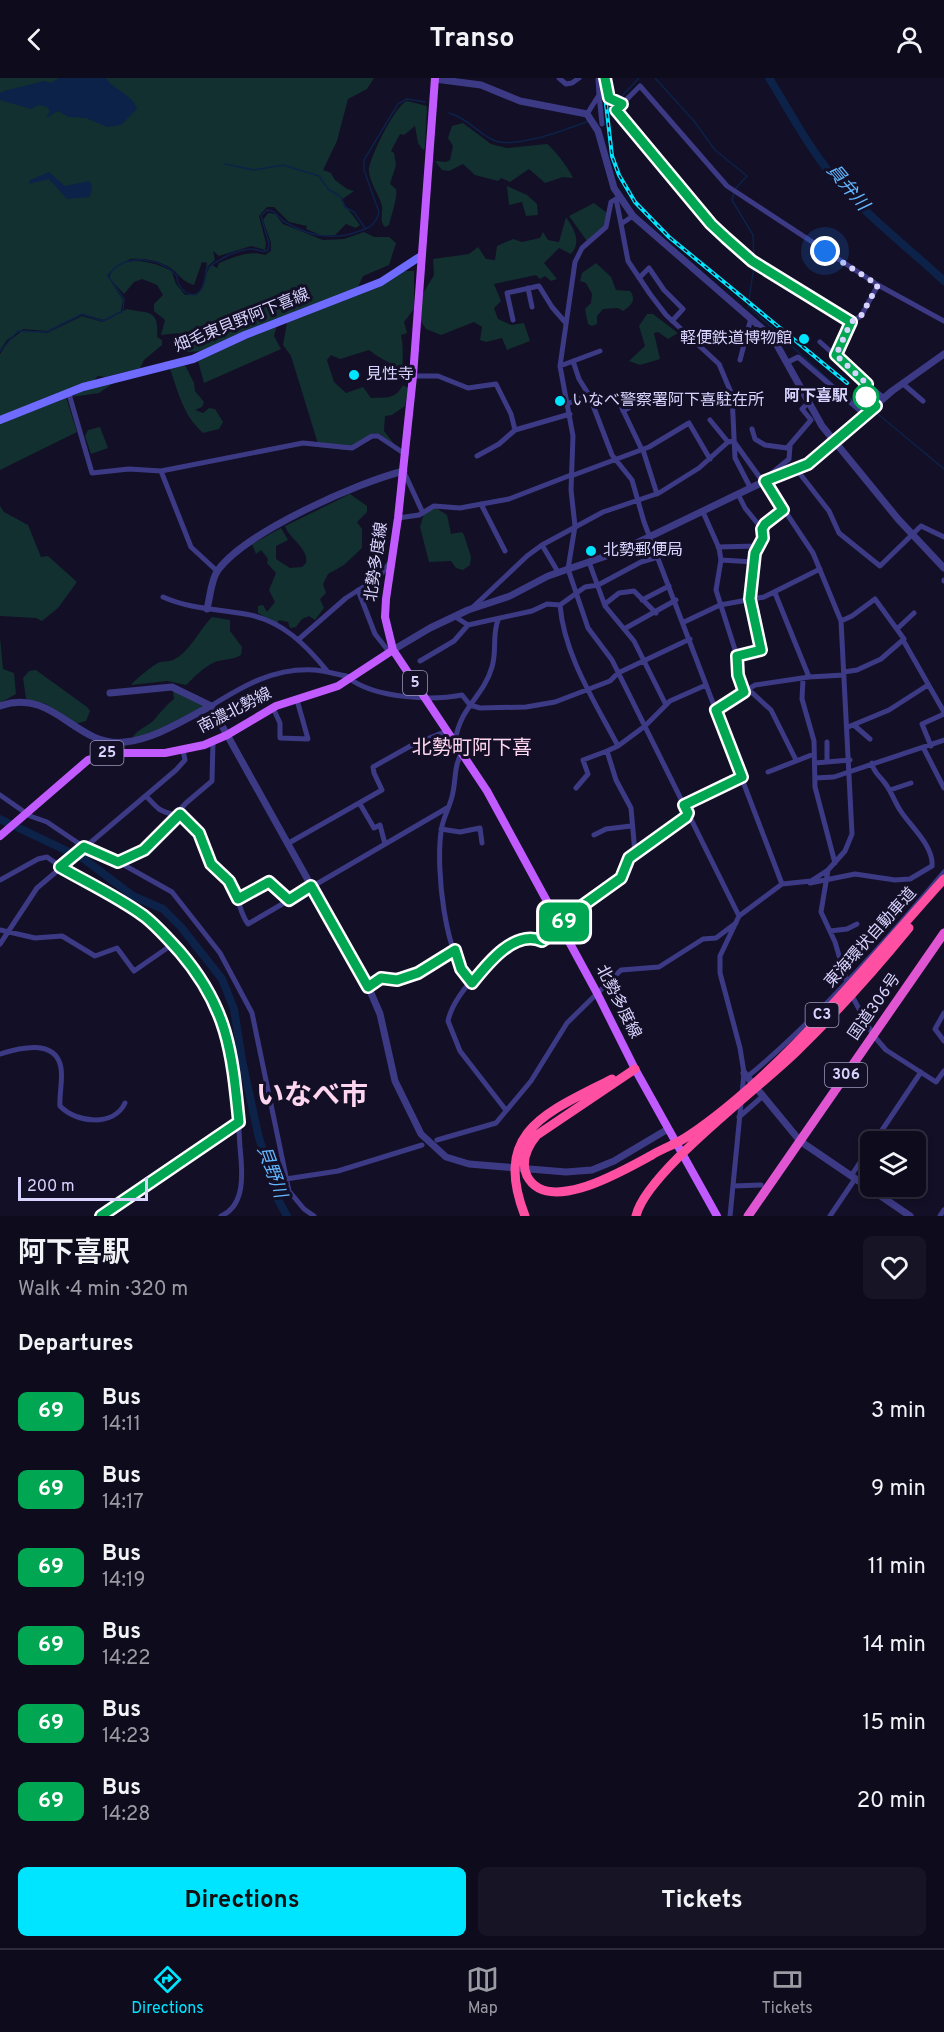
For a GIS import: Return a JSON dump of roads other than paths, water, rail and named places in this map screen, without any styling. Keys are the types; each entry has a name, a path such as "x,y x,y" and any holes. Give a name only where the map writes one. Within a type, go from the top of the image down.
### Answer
{"highway":[{"name":"東海環状自動車道","path":"636,1216 646,1192 711,1127 752,1094 821,1027 892,948 944,876"},
{"name":"東海環状自動車道","path":"635,1069 561,1116 537,1135 526,1150 525,1162 528,1177 535,1187 547,1193 575,1192 614,1175 687,1137 734,1100 802,1035 944,876"},
{"name":"国道306号","path":"748,1216 944,933"},
{"path":"525,1216 513,1173 516,1153 524,1136 541,1120 581,1095 635,1069"}],"main road":[{"name":"北勢多度線","path":"435,79 413,376 386,617 392,652 488,791 597,993 635,1069 717,1216"},
{"name":"畑毛東貝野阿下喜線","path":"0,420 103,381 193,359 245,335 381,282 421,256"},
{"name":"南濃北勢線","path":"1,836 76,767 94,757 115,752 155,753 183,750 213,741 273,708 328,690 352,678 392,652"}],"street":[{"path":"559,78 566,84 579,78"},
{"path":"598,78 599,95 596,118 608,174 617,198 628,261 672,321 719,364 732,395 732,442 737,465 750,487"},
{"path":"605,78 609,98 619,102"},
{"path":"435,79 481,85 535,105 572,110 596,118"},
{"path":"851,322 752,261 711,224 616,110 619,102 640,86 727,186 878,285 944,321"},
{"path":"596,118 599,95"},
{"path":"617,198 633,216 772,338 788,362 808,403 835,442 912,535 944,568"},
{"path":"617,198 611,202 606,227 582,248 575,262 565,322 560,366 573,436 571,476 575,526 568,569 588,628 612,660 738,919"},
{"path":"621,224 633,216"},
{"path":"639,278 649,268 664,290 683,309 672,321"},
{"path":"836,355 851,322 861,316 878,285"},
{"path":"513,320 507,293 539,286 565,322"},
{"path":"528,288 532,308"},
{"path":"740,360 751,318"},
{"path":"820,342 884,398"},
{"path":"560,366 600,351"},
{"path":"358,590 375,634 392,652 454,616 510,596 558,572 651,538 750,487 797,470 813,461 902,383 944,354"},
{"path":"788,362 798,357 871,410"},
{"path":"573,361 615,458 628,472 782,884"},
{"path":"413,376 438,376 459,387 468,388 496,384 511,414 515,430"},
{"path":"902,383 923,401"},
{"path":"867,384 862,394 871,410"},
{"path":"69,394 92,473 129,469 161,471 303,443 352,448 372,436 378,436 405,454"},
{"path":"567,405 589,395"},
{"path":"623,411 644,399"},
{"path":"773,478 772,473 789,459 791,440 811,420 802,409 808,403"},
{"path":"620,404 643,450 657,494"},
{"path":"477,456 499,444 515,430 570,414"},
{"path":"710,420 732,442 764,481 783,510 820,569 841,621 850,760 852,834 846,851 835,863 828,870 802,884"},
{"path":"398,518 419,515 422,511 434,506 460,508 509,499 615,458 643,450 689,423 710,459"},
{"path":"752,429 755,439 762,443 781,448 790,446"},
{"path":"472,608 526,556 542,545 575,526 590,522 603,512 657,494 732,442"},
{"path":"797,470 829,511 839,533 880,566 921,526 944,537"},
{"path":"161,471 191,547 217,572"},
{"path":"207,609 217,572 257,535 341,494 404,471 422,511"},
{"path":"737,656 761,650 751,599 754,562 758,546 763,538 762,529 745,508 738,494"},
{"path":"481,504 505,550"},
{"path":"762,529 783,510"},
{"path":"703,512 721,560 717,590 737,656 738,675 746,690 771,710 796,760"},
{"path":"542,545 558,572"},
{"path":"718,547 758,546"},
{"path":"420,661 454,641 468,625 532,612 547,604 560,604 576,596 585,587 598,585 641,562 658,557"},
{"path":"299,639 358,590 379,577 392,560"},
{"path":"721,560 754,562"},
{"path":"589,562 604,604 624,629 644,661 666,705"},
{"path":"684,622 720,605 775,593 820,569"},
{"path":"642,600 669,586"},
{"path":"604,604 619,593 634,591 656,613"},
{"path":"775,593 806,678 802,699 814,741 815,778 835,863"},
{"path":"163,597 207,609 249,615 268,621 299,639 328,672"},
{"path":"841,621 875,599 897,629 944,713 922,724 930,746"},
{"path":"624,629 676,600"},
{"path":"560,604 561,624 588,689 618,746"},
{"path":"897,629 914,613"},
{"path":"454,616 468,625"},
{"path":"455,742 462,714 470,705 492,667 498,620"},
{"path":"0,706 39,704 54,711 92,737 126,742 160,731 266,676 304,670 328,672 352,678 403,697 440,700 462,695 470,705 480,708 526,707 555,702 610,681 618,673 690,639"},
{"path":"716,710 746,690 857,670 881,658 903,640"},
{"path":"576,788 588,774 583,760 618,746 645,726 666,705 706,684"},
{"path":"848,727 855,726 897,705 928,685"},
{"path":"110,693 172,687 211,706 368,987 381,1014 390,1071 421,1134 437,1150 458,1161 503,1167 592,1170 615,1161 668,1129"},
{"path":"273,708 280,723 280,738 308,739 297,700"},
{"path":"855,726 870,739"},
{"path":"287,844 382,790 374,773 374,767 414,744 447,731"},
{"path":"815,778 826,779 872,763 924,749 944,740"},
{"path":"118,862 144,850 186,803 212,781 213,741"},
{"path":"827,742 827,762"},
{"path":"924,749 944,788"},
{"path":"0,944 37,888 184,763 183,750"},
{"path":"607,751 616,780 631,808 635,853"},
{"path":"462,753 456,763 453,793 441,829 443,904 449,937 461,969 472,983"},
{"path":"768,772 814,754"},
{"path":"815,763 850,760"},
{"path":"872,763 876,774 890,790 902,813 927,847 933,858 932,866"},
{"path":"684,805 742,777"},
{"path":"890,790 911,783"},
{"path":"0,795 25,814 47,822 84,847 163,886 184,905 220,953 247,1000 256,1029 286,1179 293,1198 314,1216"},
{"path":"146,796 160,810 178,814 199,833 211,864 229,881 238,899 242,916 248,924 311,886 438,816 447,808"},
{"path":"360,804 374,828 380,825 385,844"},
{"path":"505,1109 460,1051 448,1021 464,990 487,964 514,944 528,937 542,941 561,926 575,911 621,878 625,865 635,853 688,813"},
{"path":"594,835 606,829 631,826"},
{"path":"441,829 460,832 480,828 482,843"},
{"path":"0,880 42,857 144,916 173,944 209,990 222,1017 228,1040 239,1122 240,1191 234,1207 222,1216"},
{"path":"745,1075 768,1060 944,876 932,866"},
{"path":"437,1140 496,1123 505,1109 531,1081 567,1023 621,970 659,967 703,939 716,938 782,884 802,884 855,874 895,880 910,879 932,866"},
{"path":"828,870 821,912 831,931 855,1004 873,1035 893,1055 936,1082 944,1071"},
{"path":"238,899 269,882 289,900"},
{"path":"730,1216 745,1075 720,974 724,945 738,919"},
{"path":"831,931 857,924"},
{"path":"0,930 9,930 16,935 35,938 62,936 95,956 117,948 134,971 173,944"},
{"path":"368,987 381,978 397,980 418,973 455,950"},
{"path":"944,1013 935,1029 944,1041"},
{"path":"0,1054 35,1046 50,1053 61,1067 60,1106 72,1114 96,1120 107,1119 115,1116 124,1103"},
{"path":"881,1131 921,1072"},
{"path":"745,1075 800,1141 910,1216"},
{"path":"739,1117 763,1096"},
{"path":"101,1216 239,1122"},
{"path":"286,1179 338,1171 422,1145"},
{"path":"830,1216 860,1165"},
{"path":"733,1186 761,1185"},
{"path":"940,1216 944,1210"}],"water":[{"path":"59,78 106,78 131,99 137,109 121,125 107,127 86,118 68,117 58,111 46,118 50,111 47,107 39,105 31,109 0,100 0,93 4,91 44,81 51,83"},
{"path":"49,172 65,186 89,181 92,186 90,197 67,199 49,179 29,184 30,180"}],"waterway":[{"path":"619,99 639,78"},
{"path":"655,78 694,121 715,150 747,176 735,189 732,200 753,235 754,261"},
{"name":"員弁川","path":"769,78 803,135 832,176 867,212 944,281"},
{"path":"0,351 18,331 47,332 82,314 103,321 123,311 124,299 108,276 122,263 141,260 161,264 177,276 182,289 190,294 198,293 203,286 207,269 216,262 233,253 245,250 268,250 269,244 261,216 267,210 273,211 302,231 320,236 347,235 368,227 374,223 379,212 364,170 364,160 398,104 407,99 425,102"},
{"path":"604,113 616,103"},
{"path":"449,113 461,118 493,140 502,142 541,137 589,121"},
{"path":"225,164 254,170 283,165 319,176 328,189 341,197 345,207 354,212 365,228"},
{"path":"754,266 748,306 843,393"},
{"path":"849,398 869,408"},
{"path":"873,410 944,469"},
{"name":"貝野川","path":"0,819 84,859 133,896 163,909 181,927 222,979 234,1009 258,1134 277,1198 287,1216"}],"railway":[{"path":"603,78 612,156 619,175 635,202 669,237 847,383"}],"place":[{"name":"軽便鉄道博物館","path":"804,339"},
{"name":"見性寺","path":"354,375"},
{"name":"阿下喜駅","path":"866,397"},
{"name":"いなべ警察署阿下喜駐在所","path":"560,401"},
{"name":"北勢郵便局","path":"591,551"}],"district":[{"name":"北勢町阿下喜","path":"472,749"},
{"name":"いなべ市","path":"312,1097"}]}
